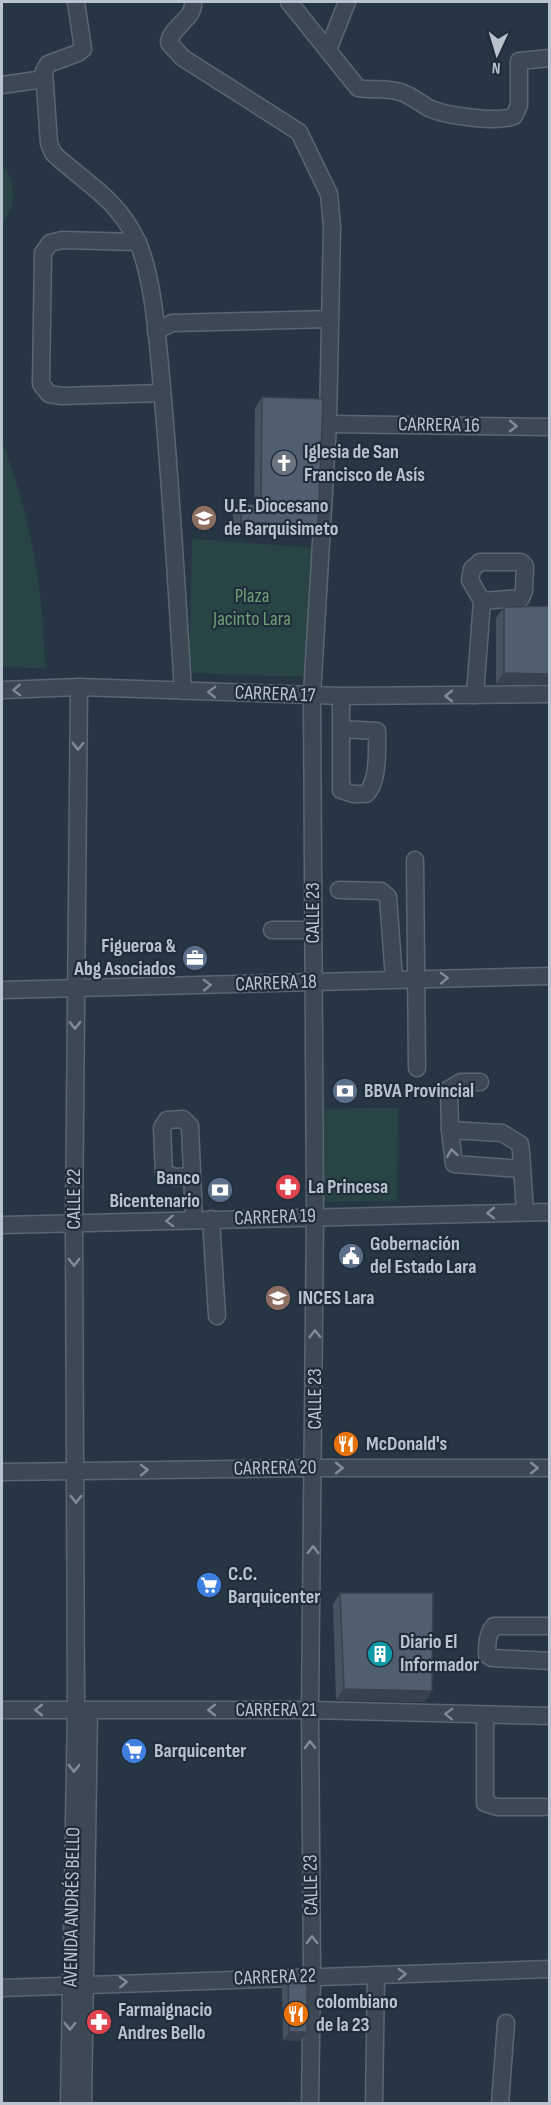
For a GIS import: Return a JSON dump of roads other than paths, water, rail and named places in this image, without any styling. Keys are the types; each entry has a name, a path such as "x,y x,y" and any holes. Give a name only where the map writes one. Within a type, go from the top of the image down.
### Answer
{"street":[{"path":"76,2 83,49 48,63 44,79 49,143 53,153 117,206 138,242 156,331 183,691"},
{"name":"CALLE 23","path":"193,2 190,13 170,37 169,43 183,58 299,132 329,194 332,227 328,424 312,695 315,1216 310,1710 312,1976 310,2103"},
{"path":"289,2 358,88 380,88 403,93 436,110 501,119 509,118 517,112 519,61 549,58"},
{"path":"328,50 347,2"},
{"path":"2,85 44,79"},
{"path":"138,242 62,240 50,243 43,253 41,384 49,394 62,396 162,393"},
{"path":"156,331 172,323 330,319"},
{"name":"CARRERA 16","path":"328,424 549,427"},
{"path":"475,696 482,601"},
{"name":"CARRERA 17","path":"2,690 78,687 341,696 549,694"},
{"name":"CALLE 22","path":"78,687 74,1224 82,1710"},
{"path":"341,696 341,729"},
{"path":"415,860 417,1068"},
{"path":"339,890 386,893 394,979"},
{"path":"272,930 313,930"},
{"name":"CARRERA 18","path":"2,990 549,975"},
{"path":"480,1082 461,1082 449,1089 454,1164 522,1168"},
{"path":"450,1130 502,1133 520,1144 525,1212"},
{"path":"192,1176 194,1220"},
{"name":"CARRERA 19","path":"2,1225 549,1212"},
{"path":"211,1220 217,1316"},
{"name":"CARRERA 20","path":"2,1473 77,1470 549,1468"},
{"path":"549,1626 494,1626 489,1634 487,1654 492,1658 549,1661"},
{"name":"CARRERA 21","path":"2,1710 310,1710 549,1716"},
{"name":"AVENIDA ANDRÉS BELLO","path":"69,2103 77,1983 82,1710"},
{"path":"485,1715 485,1803 497,1807 544,1807"},
{"name":"CARRERA 22","path":"2,1988 77,1983 549,1969"},
{"path":"374,2103 376,1975"},
{"name":"AVENIDA ANDRÉS BELLO","path":"77,1983 83,2103"},
{"path":"500,2103 507,2023"}],"place":[{"name":"Iglesia de San Francisco de Asís","path":"284,463"},
{"name":"U.E. Diocesano de Barquisimeto","path":"204,518"},
{"name":"Figueroa & Abg Asociados","path":"195,958"},
{"name":"BBVA Provincial","path":"345,1091"},
{"name":"La Princesa","path":"288,1187"},
{"name":"Banco Bicentenario","path":"220,1190"},
{"name":"Gobernación del Estado Lara","path":"351,1256"},
{"name":"INCES Lara","path":"278,1298"},
{"name":"McDonald's","path":"346,1444"},
{"name":"C.C. Barquicenter","path":"209,1585"},
{"name":"Diario El Informador","path":"380,1654"},
{"name":"Barquicenter","path":"134,1751"},
{"name":"colombiano de la 23","path":"296,2014"},
{"name":"Farmaignacio Andres Bello","path":"99,2022"}],"park label":[{"name":"Plaza Jacinto Lara","path":"252,608"}]}
